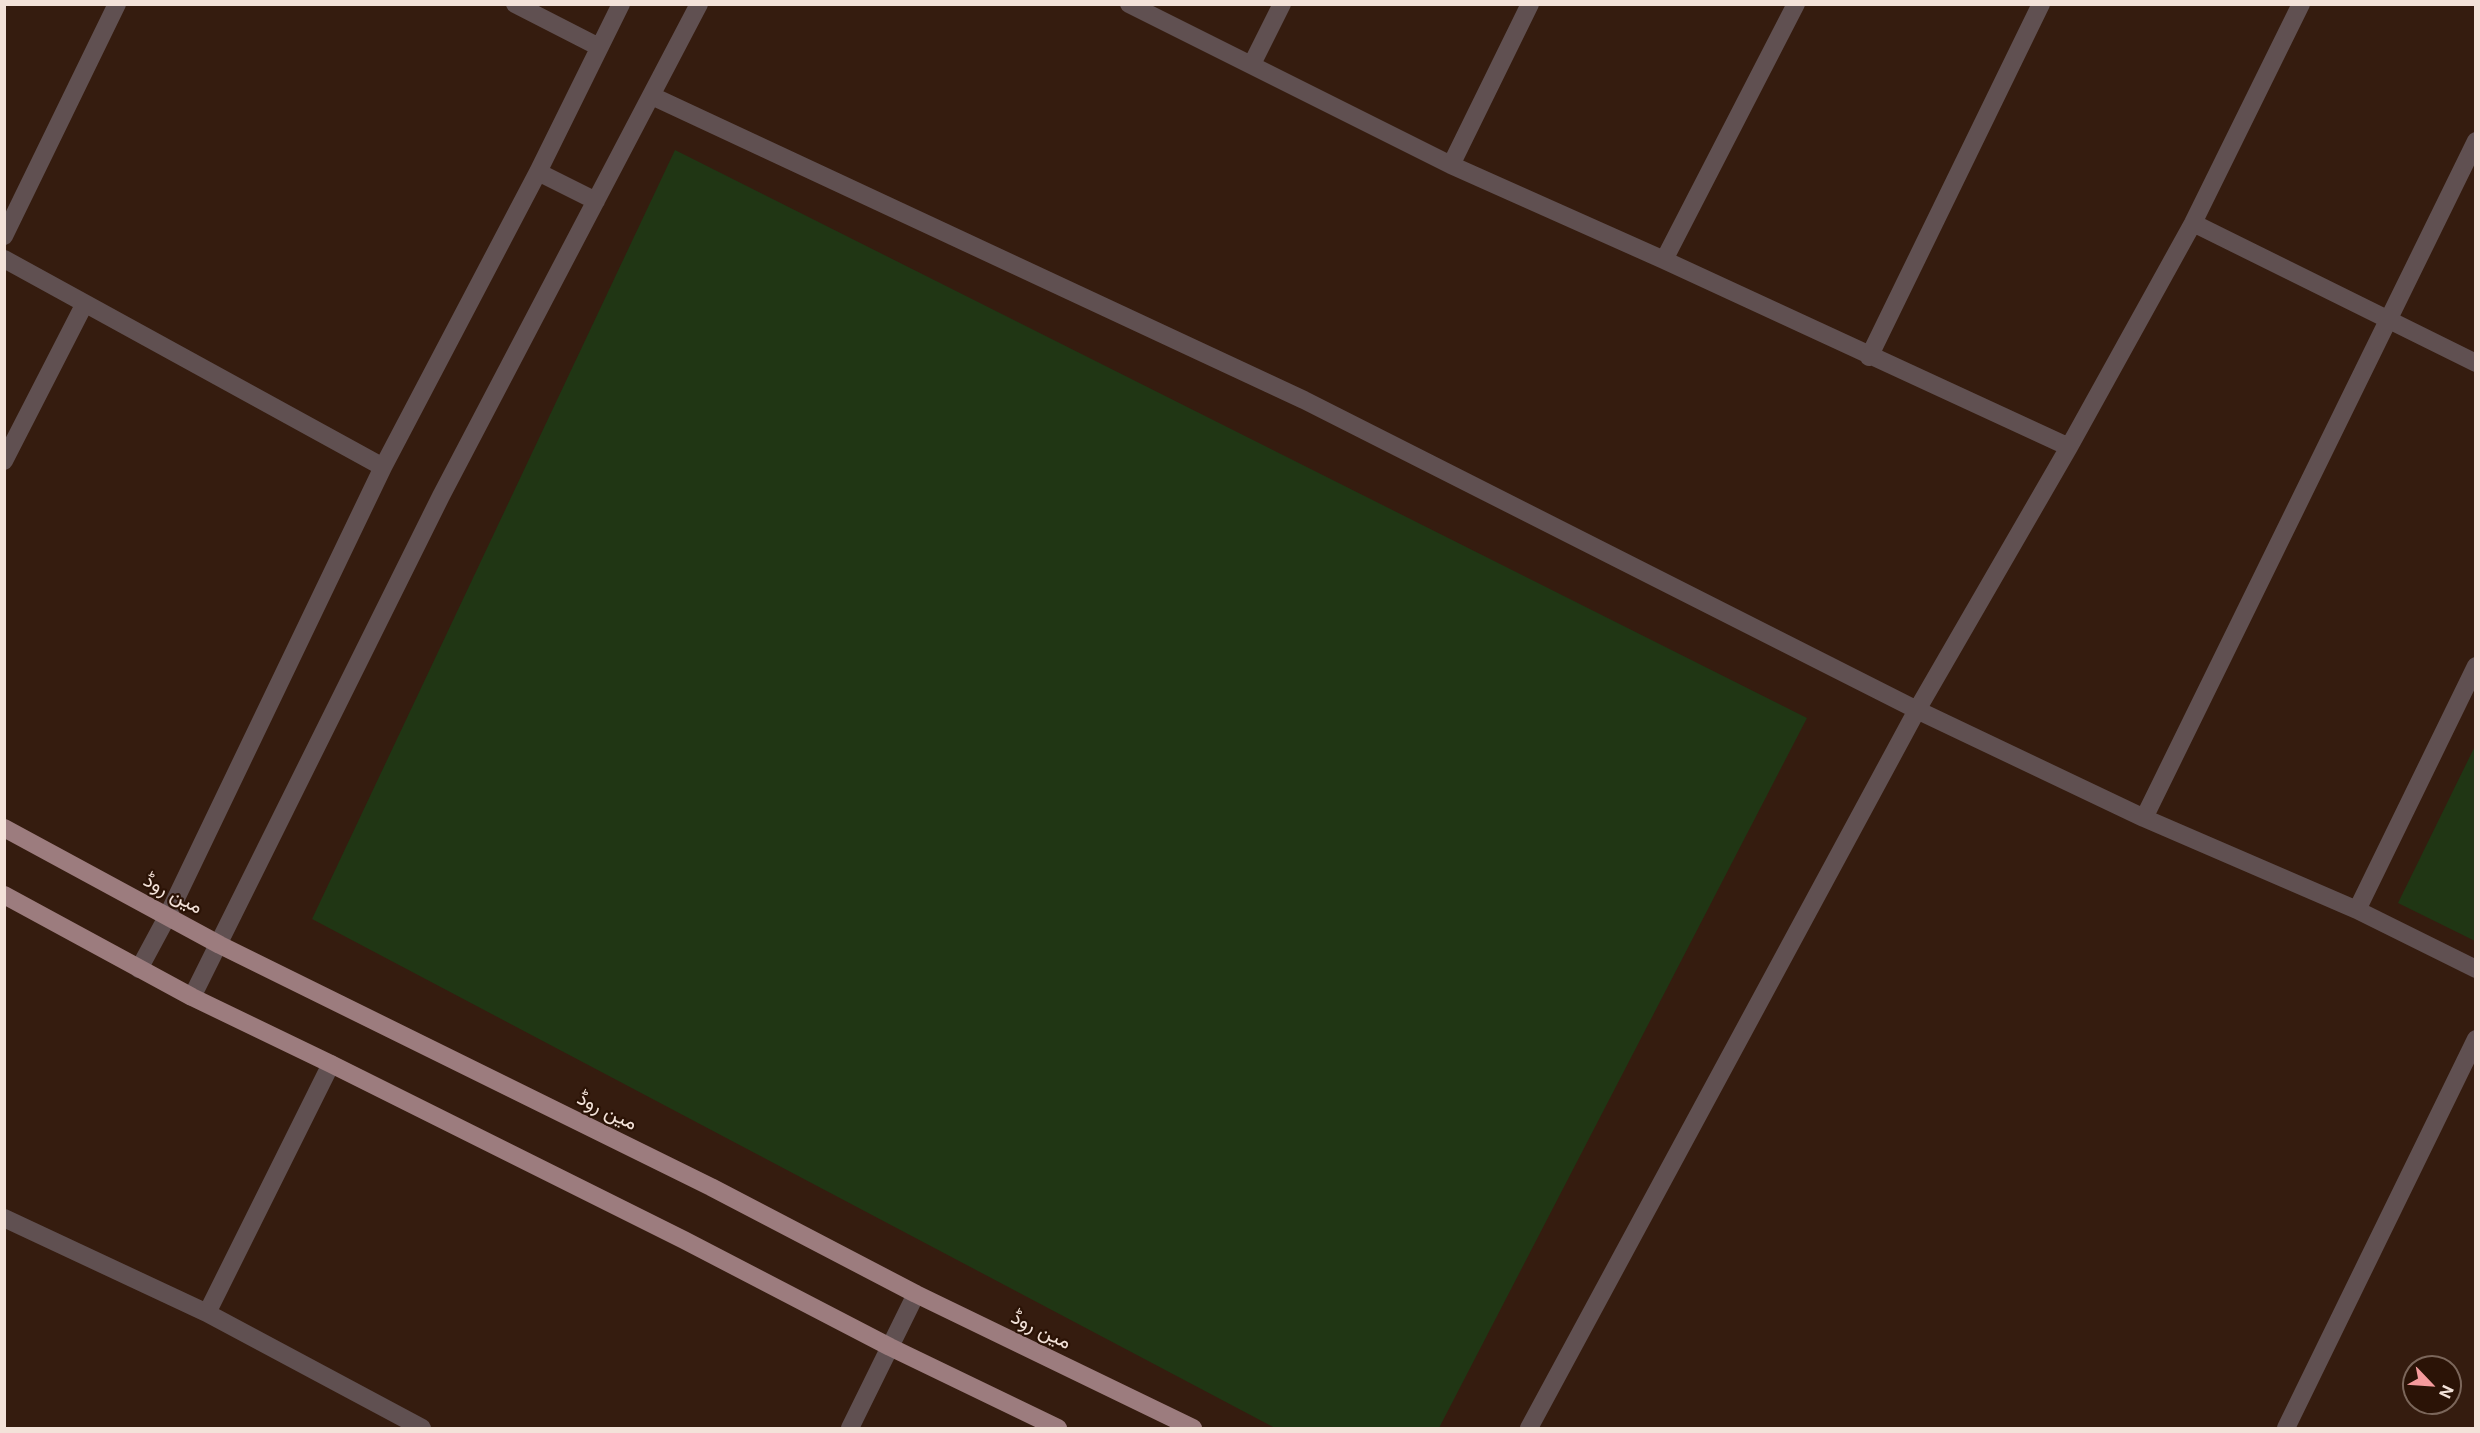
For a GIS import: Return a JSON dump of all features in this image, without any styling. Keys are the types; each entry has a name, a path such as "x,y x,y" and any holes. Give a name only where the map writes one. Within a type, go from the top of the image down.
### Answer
{"main road":[{"name":"مین روڈ","path":"4,828 220,945 711,1187 916,1294 1193,1428"},
{"path":"4,895 192,997 662,1229 890,1347 1058,1428"}],"street":[{"path":"4,236 117,4"},
{"path":"515,4 599,47"},
{"path":"139,969 167,916 383,467 538,172 621,4"},
{"path":"192,997 220,945 441,496 699,4"},
{"path":"1129,4 1451,165 1664,260 1869,357 2069,447"},
{"path":"1252,64 1282,4"},
{"path":"1451,165 1530,4"},
{"path":"1664,260 1796,4"},
{"path":"1869,357 2041,4"},
{"path":"1529,1428 1917,710 2069,447 2193,223 2301,4"},
{"path":"652,96 1304,400 1917,710 2144,818 2357,910 2475,969"},
{"path":"2144,818 2475,141"},
{"path":"538,172 596,201"},
{"path":"2193,223 2475,363"},
{"path":"4,260 383,467"},
{"path":"4,460 11,433 84,304"},
{"path":"2357,910 2475,666"},
{"path":"2286,1428 2475,1039"},
{"path":"207,1314 331,1064"},
{"path":"4,1218 207,1314 422,1428"},
{"path":"850,1428 916,1294"}],"green space":[{"path":"675,150 1807,718 1439,1428 1275,1428 312,919"},
{"path":"2475,746 2475,941 2398,903"}]}
